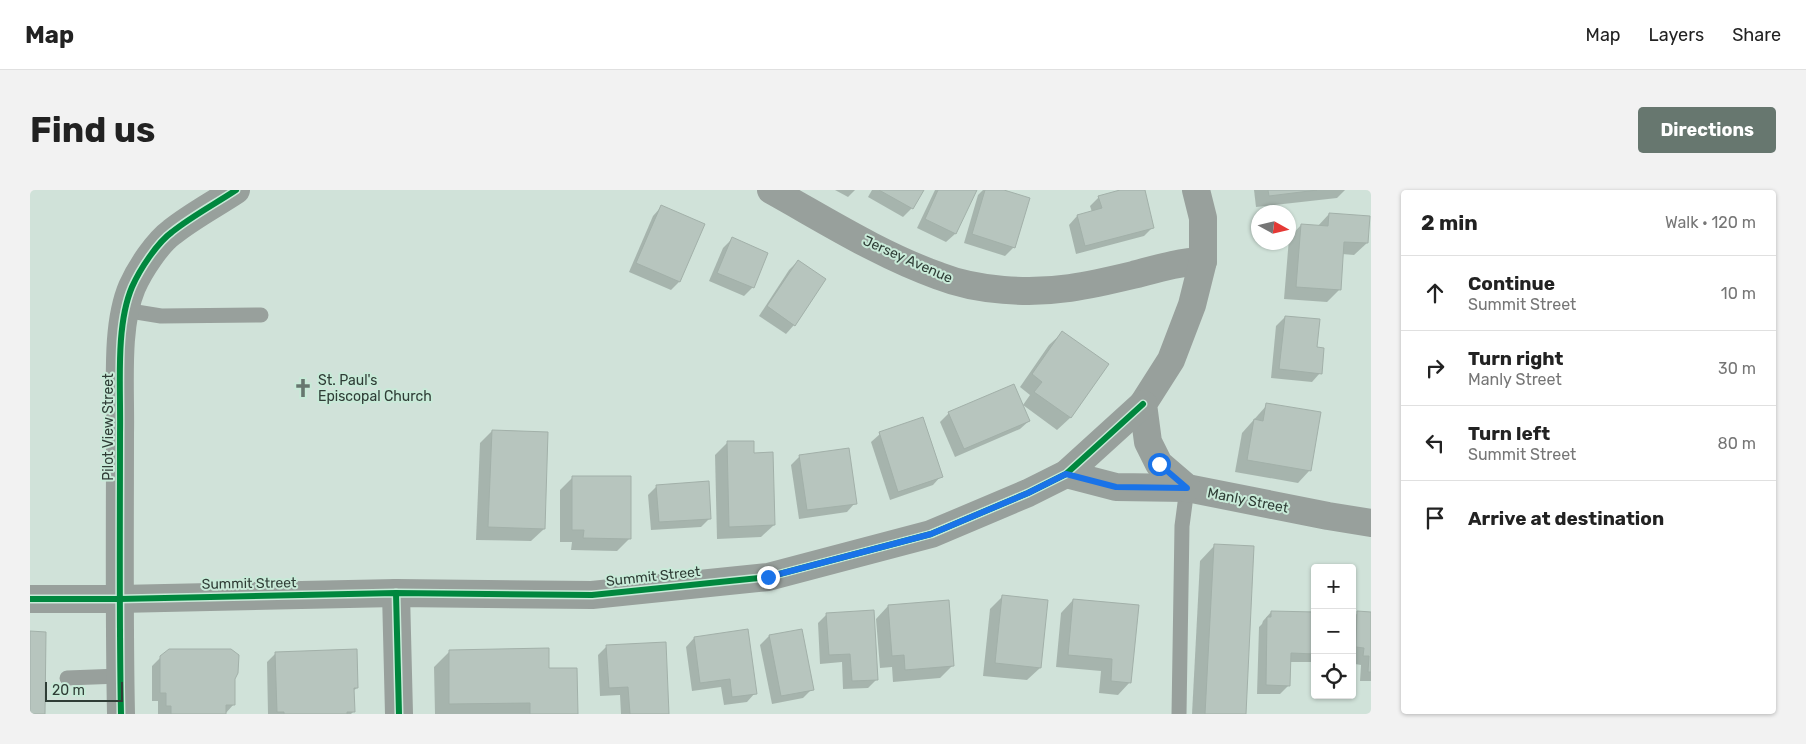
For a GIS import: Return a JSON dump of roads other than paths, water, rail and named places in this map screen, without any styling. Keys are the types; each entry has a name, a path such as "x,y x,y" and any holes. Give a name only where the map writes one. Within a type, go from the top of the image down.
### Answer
{"street":[{"name":"Pilot View Street","path":"121,714 119,599 121,338 124,310 133,285 152,253 171,233 236,190"},
{"name":"Jersey Avenue","path":"771,190 885,252 939,276 974,286 1021,290 1068,288 1126,277 1184,262 1203,261"},
{"name":"Summit Street","path":"30,599 396,593 592,595 768,577 931,534 1028,493 1066,474 1143,404 1171,360 1192,305 1203,261 1203,218 1196,190"},
{"path":"1143,404 1148,442 1159,464 1187,488"},
{"name":"Manly Street","path":"1066,474 1116,487 1187,488 1371,523"},
{"path":"396,593 399,714"}],"lane":[{"path":"124,310 161,316 261,315"},
{"path":"1179,714 1182,526 1187,488"},
{"path":"67,678 120,676"}],"place":[{"name":"St. Paul's Episcopal Church","path":"303,388"}]}
